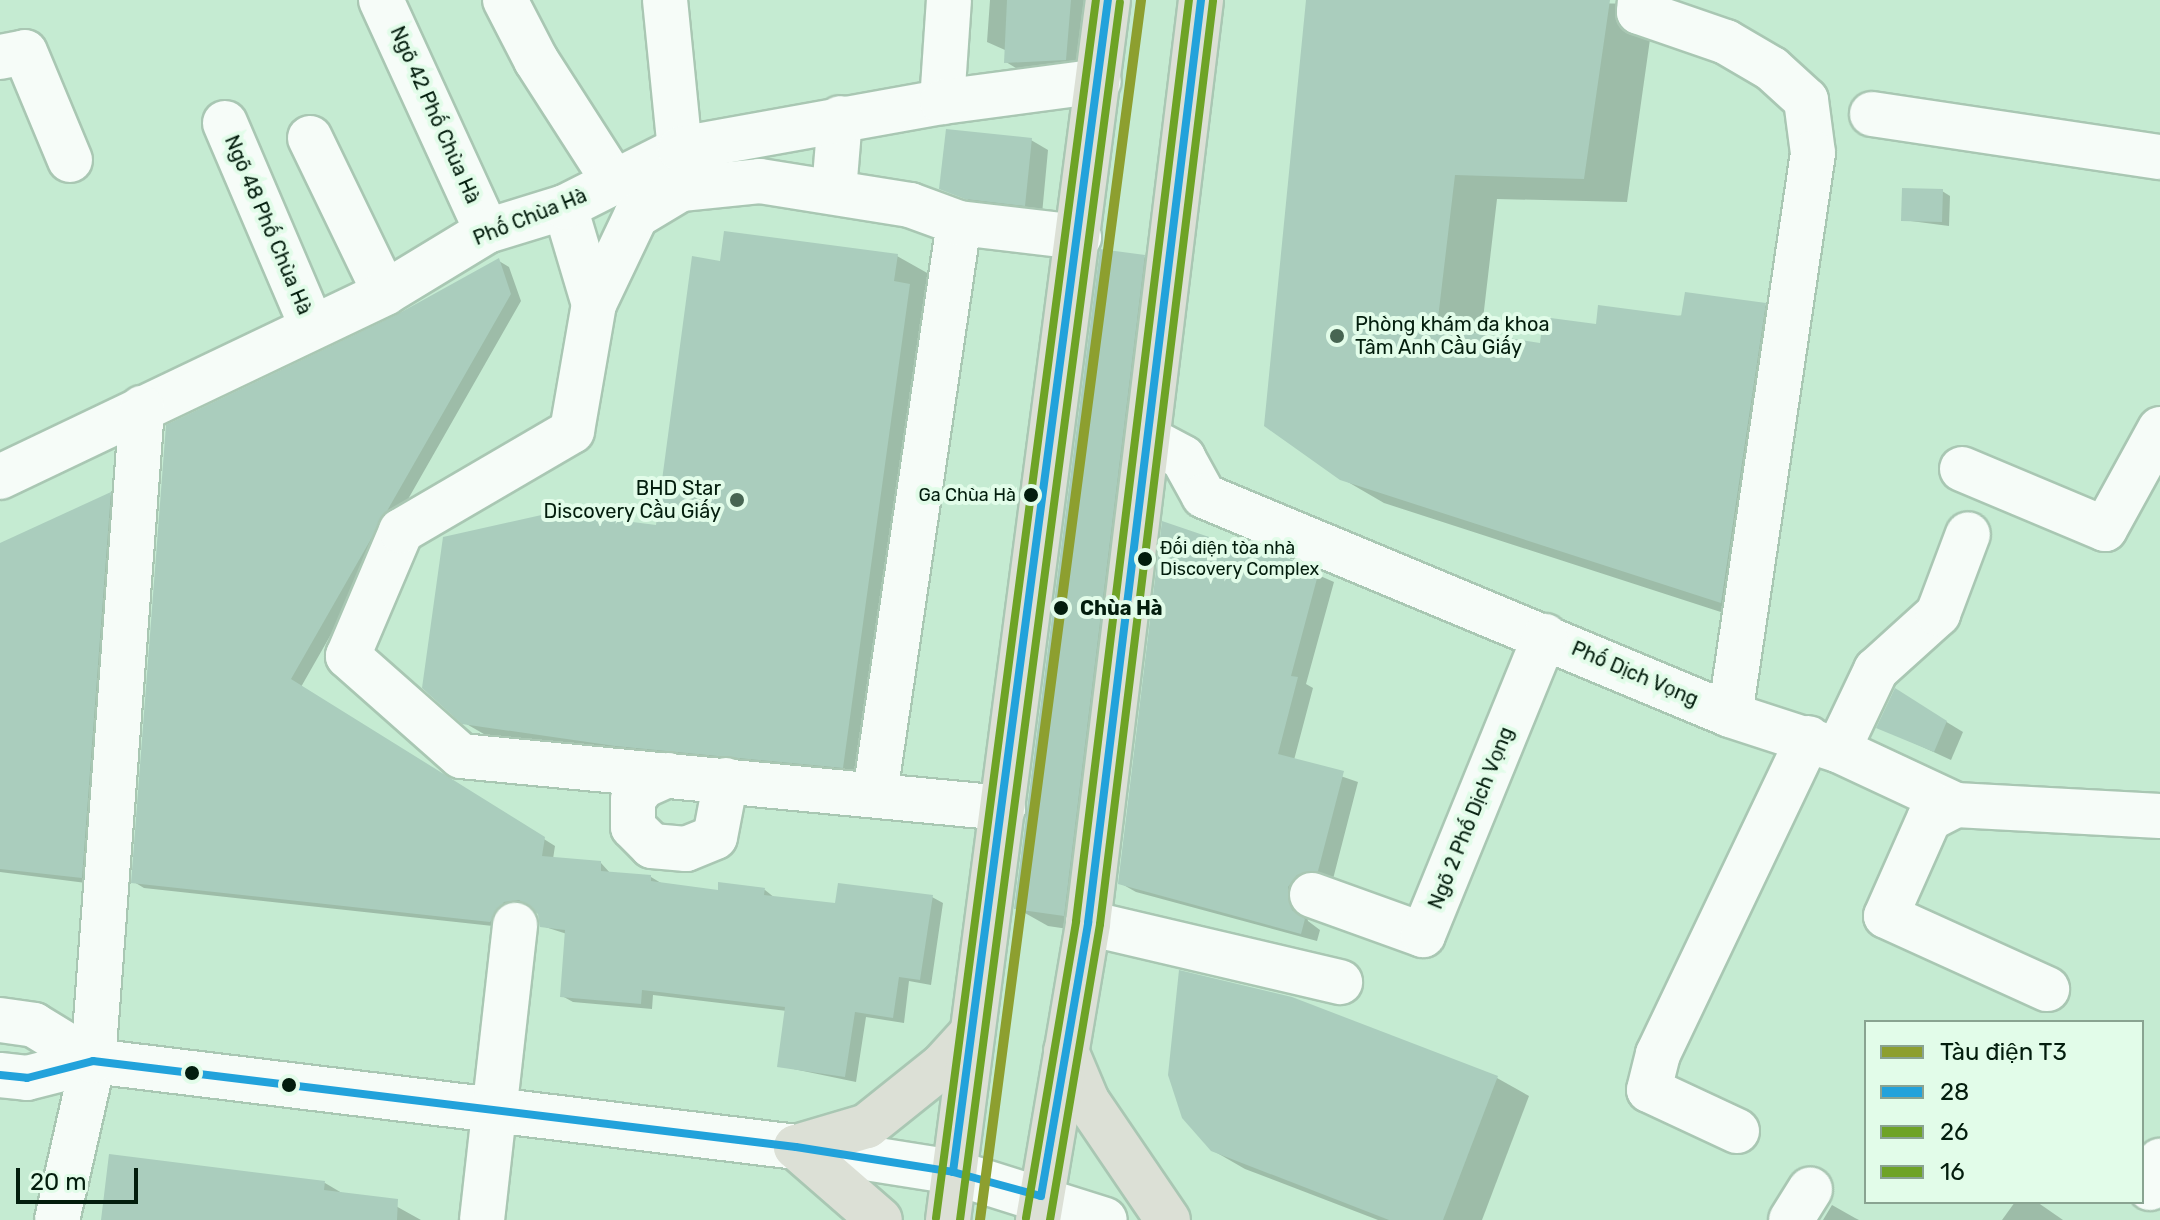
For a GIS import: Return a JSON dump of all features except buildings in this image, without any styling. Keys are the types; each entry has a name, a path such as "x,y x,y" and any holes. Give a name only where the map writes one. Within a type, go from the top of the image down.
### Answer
{"main road":[{"path":"948,1220 1108,0"},
{"path":"1040,1208 1088,923 1201,0"},
{"path":"796,1147 867,1126 942,1066 972,1033"},
{"path":"1066,1051 1087,1101 1168,1220"},
{"path":"796,1147 880,1220"}],"street":[{"name":"Ngõ 42 Phố Chùa Hà","path":"381,0 487,231"},
{"path":"505,0 536,60 613,180"},
{"path":"665,0 680,149"},
{"path":"942,102 949,0"},
{"path":"1640,0 1639,12 1726,42 1772,69 1806,100 1813,153 1730,715"},
{"path":"0,57 25,52 70,160"},
{"name":"Phố Chùa Hà","path":"0,477 385,293 487,231 565,207 613,180 680,149 840,118 1099,81"},
{"path":"1872,114 2160,157"},
{"path":"834,191 840,118"},
{"name":"Ngõ 48 Phố Chùa Hà","path":"225,123 312,327"},
{"path":"310,138 385,293"},
{"path":"1003,808 875,793 461,756 348,656 401,531 572,431 594,304 636,216 681,189 741,180 834,191 910,205 959,223 1079,237"},
{"path":"565,207 594,304"},
{"path":"875,793 959,223"},
{"path":"57,1220 93,1061 142,408"},
{"path":"1962,469 2105,529 2160,429"},
{"name":"Phố Dịch Vọng","path":"1148,439 1183,458 1204,496 1730,715 1824,744 1956,805 2160,816"},
{"path":"1737,1131 1649,1090 1658,1054 1824,744 1876,670 1938,614 1968,534"},
{"name":"Ngõ 2 Phố Dịch Vọng","path":"1312,895 1423,935 1545,636"},
{"path":"668,775 643,786 633,800 633,827 652,846 686,849 715,837 726,780"},
{"path":"1956,805 1929,819 1886,916 2047,989"},
{"path":"1088,923 1340,982"},
{"path":"482,1220 491,1111 515,925"},
{"path":"0,1020 34,1025 93,1061"},
{"path":"0,1075 27,1078 93,1061 796,1147 953,1172 1040,1208 1105,1220"}],"metro line":[{"name":"T3","path":"980,1220 1141,0"}],"transit line":[{"name":"16","path":"936,1218 1096,0"},
{"name":"28","path":"953,1172 1108,0"},
{"name":"16","path":"1026,1218 1076,921 1189,0"},
{"name":"28","path":"0,1075 27,1078 93,1061 796,1147 953,1172 1041,1196 1088,923 1201,0"},
{"name":"26","path":"1050,1220 1100,924 1213,1"},
{"name":"26","path":"960,1220 1120,2"}],"place":[{"name":"Phòng khám đa khoa Tâm Anh Cầu Giấy","path":"1337,336"},
{"name":"Ga Chùa Hà","path":"1031,495"},
{"name":"BHD Star Discovery Cầu Giấy","path":"737,500"},
{"name":"Đối diện tòa nhà Discovery Complex","path":"1145,559"},
{"name":"Chùa Hà","path":"1061,608"}]}
